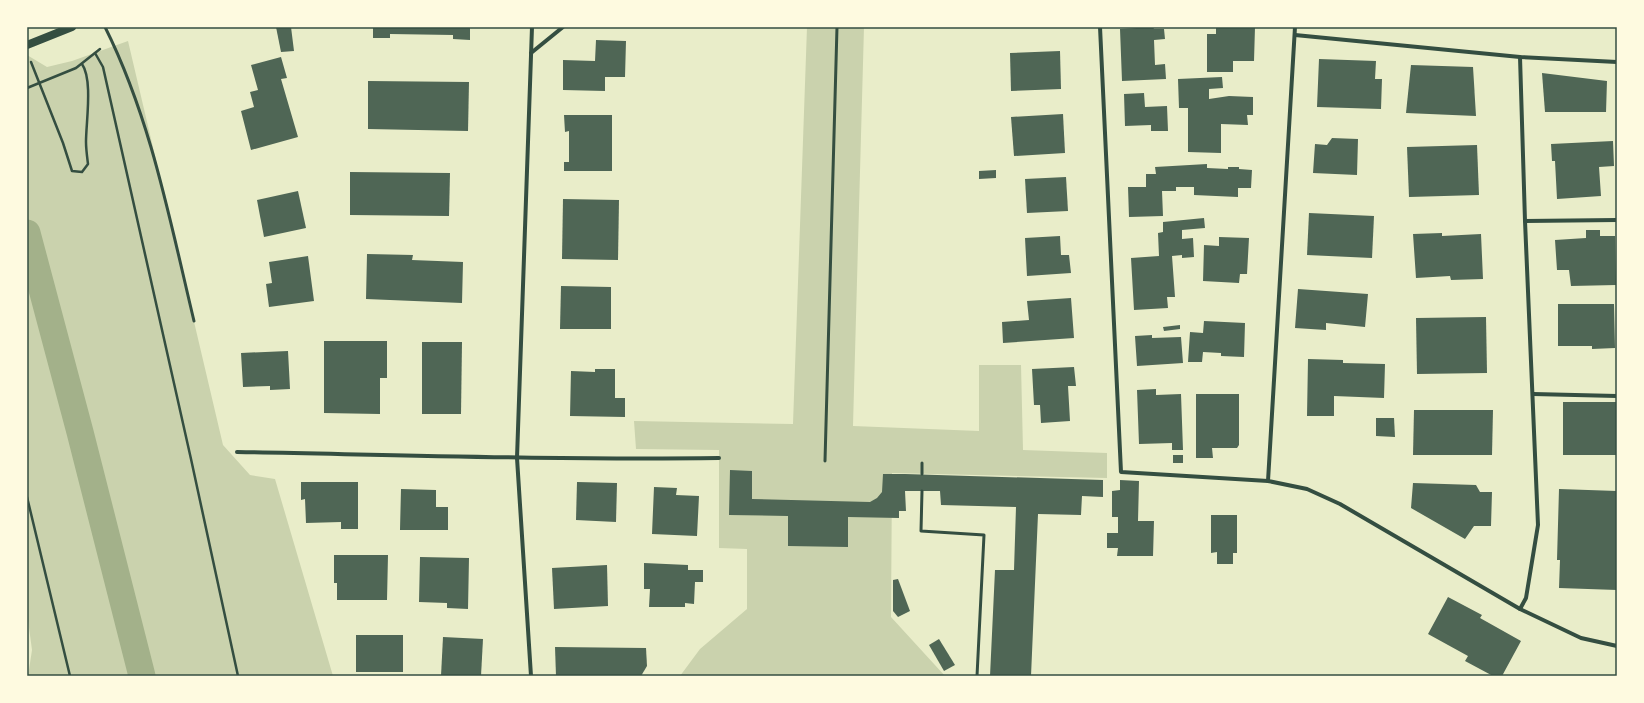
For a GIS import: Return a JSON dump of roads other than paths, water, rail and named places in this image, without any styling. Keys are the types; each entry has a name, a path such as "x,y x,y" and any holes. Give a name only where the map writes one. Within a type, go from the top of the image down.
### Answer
{"main road":[{"path":"27,45 72,27"}],"street":[{"path":"531,676 517,458 532,27"},
{"path":"531,53 563,27"},
{"path":"1100,27 1121,472 1268,481 1307,489 1340,504 1520,609 1581,638 1617,646"},
{"path":"1268,481 1295,27"},
{"path":"1295,35 1520,57 1617,62"},
{"path":"1520,57 1525,221 1538,525 1526,598 1520,609"},
{"path":"1525,221 1617,220"},
{"path":"1533,394 1617,396"},
{"path":"237,452 517,458 719,458"}],"lane":[{"path":"105,27 136,100 150,140 194,321"},
{"path":"825,461 837,27"},
{"path":"922,463 922,474"},
{"path":"922,490 921,531 984,535 977,676"}],"waterway":[{"path":"27,233 80,432 142,676"}]}
